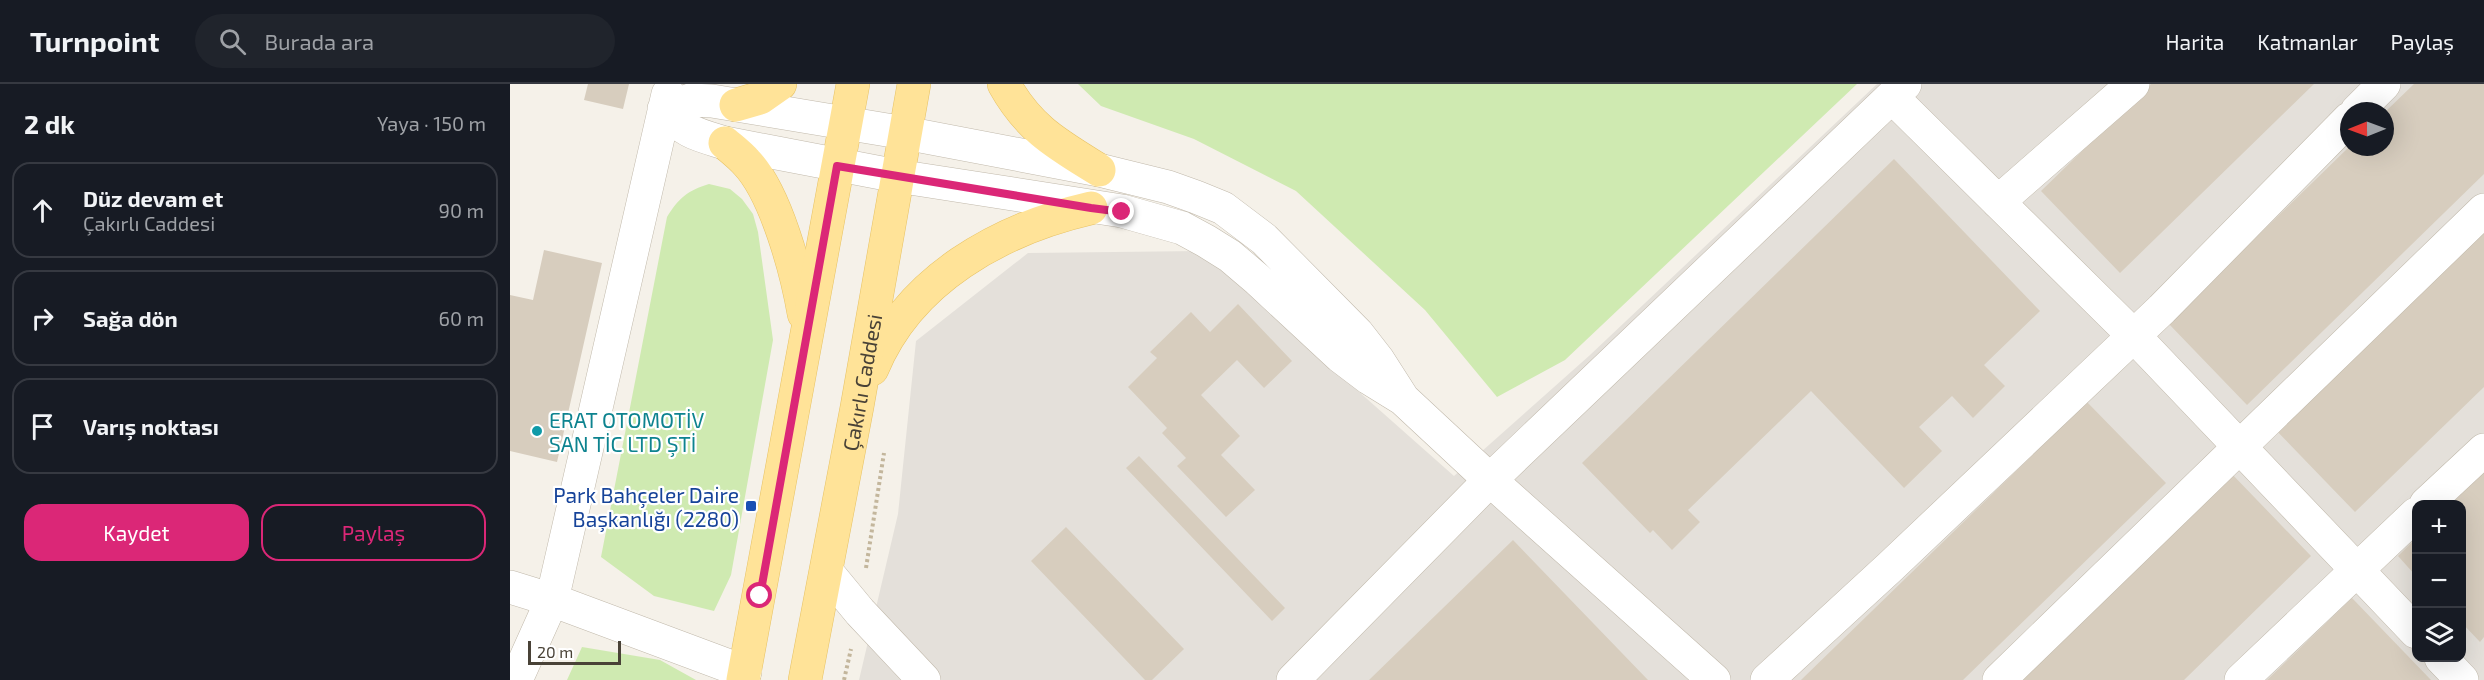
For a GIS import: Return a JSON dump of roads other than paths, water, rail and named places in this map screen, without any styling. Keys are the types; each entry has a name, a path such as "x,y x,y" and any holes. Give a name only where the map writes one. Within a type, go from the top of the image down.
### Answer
{"main road":[{"path":"736,105 760,98 780,84"},
{"path":"744,676 853,84"},
{"name":"Çakırlı Caddesi","path":"804,680 827,572 914,84"},
{"path":"1004,84 1030,123 1053,141 1100,170"},
{"path":"725,143 747,162 771,204 792,264 807,328"},
{"path":"857,407 884,345 905,311 935,284 965,260 1002,237 1060,215 1091,208"}],"street":[{"path":"1998,202 2133,84"},
{"path":"2366,102 2384,84"},
{"path":"1293,680 1490,480 1899,90 1998,202 2134,336 2412,628"},
{"path":"667,96 690,100 712,100 1100,170 1168,187 1197,197 1223,208 1264,239 1357,333 1403,399"},
{"path":"667,96 681,127 725,143 837,166 1122,212 1182,228 1206,241 1230,256 1257,279 1340,356 1369,378 1403,399 1714,680"},
{"path":"516,680 552,600 667,96"},
{"path":"1767,680 2134,336 2340,128"},
{"path":"1999,680 2484,210"},
{"path":"2430,500 2484,450"},
{"path":"2241,680 2412,518"},
{"path":"827,572 860,612 924,680"},
{"path":"510,586 552,600 744,676"},
{"path":"2446,662 2462,680"},
{"path":"2476,680 2484,672"}],"place":[{"name":"ERAT OTOMOTİV SAN TİC LTD ŞTİ","path":"537,431"},
{"name":"Park Bahçeler Dai̇re Başkanlığı (2280)","path":"751,506"}]}
